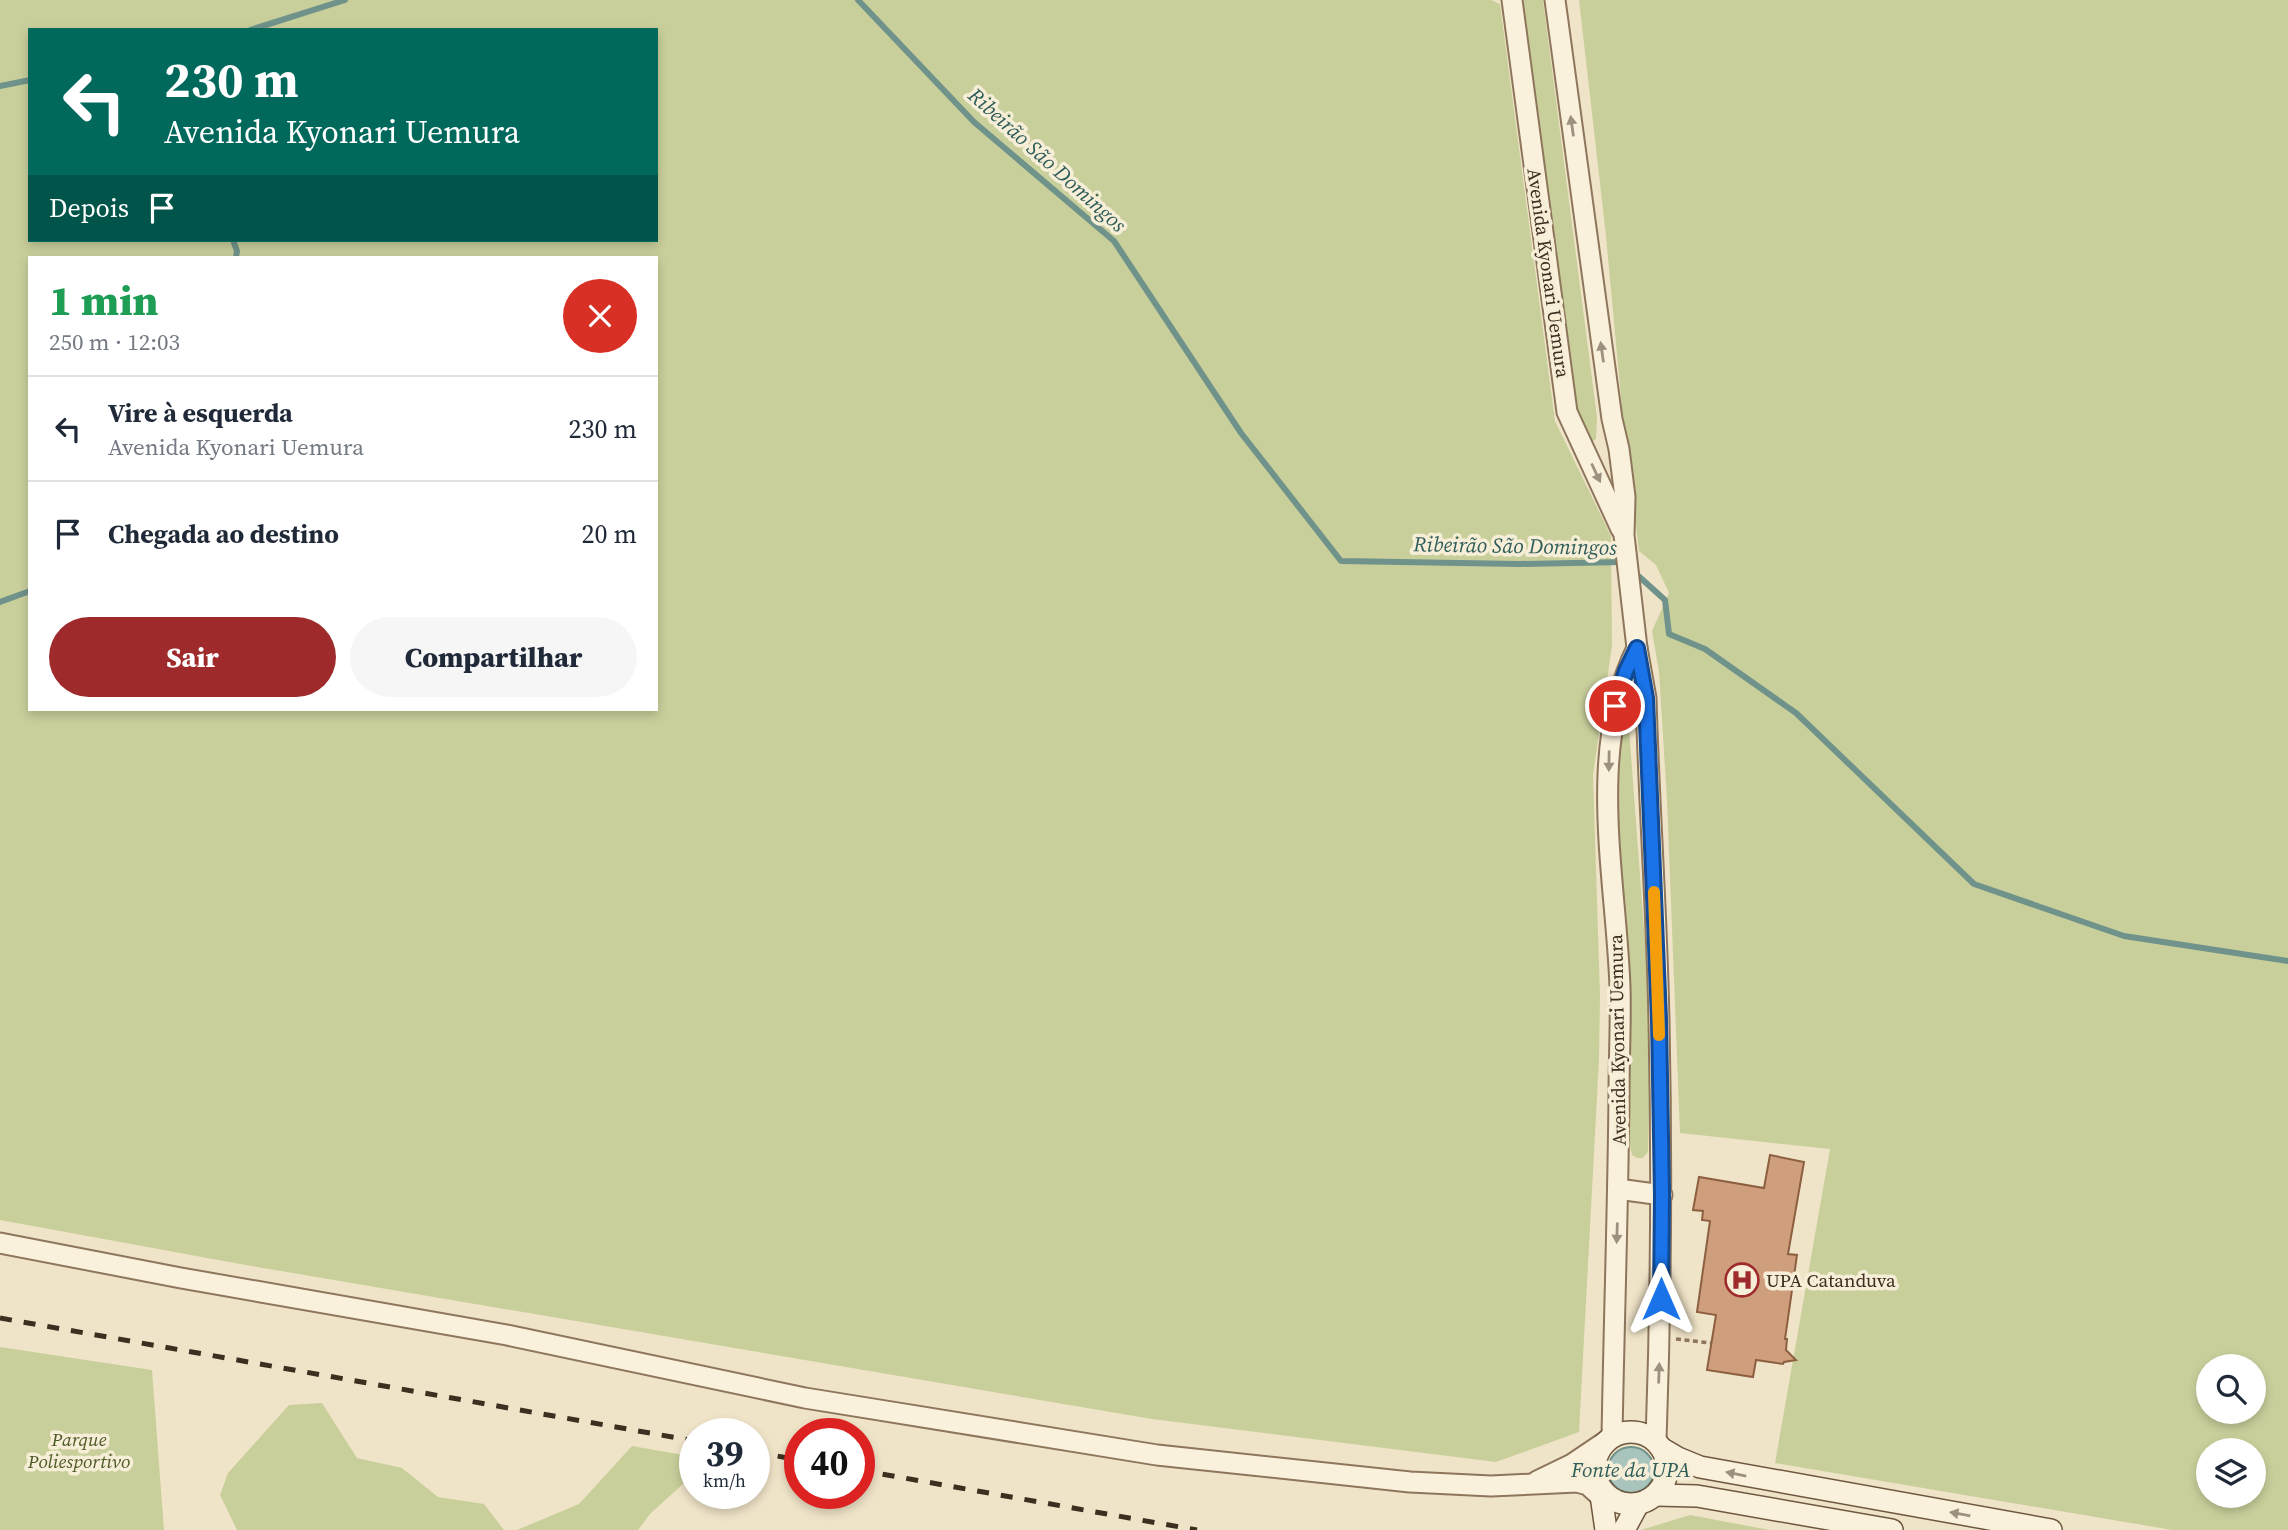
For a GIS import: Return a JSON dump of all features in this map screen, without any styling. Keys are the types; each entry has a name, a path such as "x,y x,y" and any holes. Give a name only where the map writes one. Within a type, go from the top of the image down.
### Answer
{"main road":[{"path":"1606,1530 1601,1493 1595,1478 1597,1455 1612,1437 1634,1432 1646,1435 1678,1458 1700,1467 2051,1530"},
{"path":"1624,1530 1647,1500 1664,1485 1666,1459 1659,1444"},
{"path":"1601,1493 1623,1504 1697,1496 1892,1530"}],"street":[{"name":"Avenida Kyonari Uemura","path":"1512,0 1567,412 1624,535"},
{"name":"Avenida Kyonari Uemura","path":"1555,0 1612,419 1619,449 1625,497 1624,535 1637,648 1646,698 1659,1019 1662,1195 1659,1444"},
{"name":"Avenida Kyonari Uemura","path":"1612,1437 1620,988 1609,819 1609,752 1615,706 1626,671 1637,648"},
{"path":"1618,1189 1662,1195"},
{"path":"0,1243 181,1278 507,1335 805,1398 1157,1455 1410,1482 1491,1486 1577,1482 1601,1493"},
{"path":"1532,1484 1572,1464 1612,1437"}],"path":[{"path":"1660,1327 1673,1328 1672,1339 1711,1343"}],"green space":[{"path":"0,0 1491,0 1500,4 1555,421 1611,536 1612,646 1593,775 1600,995 1599,1060 1579,1432 1496,1462 1152,1419 240,1264 0,1220"},
{"path":"1523,0 1543,0 1597,417 1596,439 1592,442 1577,412"},
{"path":"1579,0 2288,0 2288,1530 2172,1530 1775,1463 1830,1149 1680,1133 1667,800 1659,672 1652,631 1669,593 1656,565 1639,551 1624,430 1606,236"},
{"path":"1625,716 1629,728 1647,969 1650,1063 1648,1152 1643,1158 1632,1155 1630,1146 1630,984 1614,783"},
{"name":"Parque Poliesportivo","path":"0,1347 152,1370 164,1530 0,1530"},
{"path":"322,1403 357,1458 402,1468 438,1497 484,1504 504,1530 237,1530 220,1495 228,1473 289,1405"},
{"path":"632,1446 679,1454 679,1488 650,1514 638,1530 517,1530 579,1504"},
{"path":"1690,1515 1770,1530 1641,1530"}],"water":[{"name":"Fonte da UPA","path":"1631,1447 1648,1453 1654,1470 1648,1487 1631,1493 1614,1487 1608,1470 1614,1453"}],"building":[{"path":"1770,1155 1804,1162 1788,1254 1797,1255 1785,1339 1786,1350 1796,1360 1783,1364 1756,1360 1753,1377 1707,1370 1716,1315 1697,1312 1710,1221 1702,1220 1703,1211 1693,1210 1699,1177 1764,1188"}],"waterway":[{"name":"Ribeirão São Domingos","path":"256,28 345,0"},
{"name":"Ribeirão São Domingos","path":"858,0 974,122 1114,241 1241,433 1341,561 1519,564 1623,562"},
{"name":"Ribeirão São Domingos","path":"0,86 28,80"},
{"path":"234,242 236,256"},
{"name":"Ribeirão São Domingos","path":"1634,572 1665,600 1669,634 1705,649 1796,713 1974,884 2124,936 2288,961"},
{"path":"0,602 28,592"}],"railway":[{"path":"0,1318 679,1438"},
{"path":"770,1455 784,1457"},
{"path":"875,1473 1197,1530"}],"slow traffic":[{"path":"1654,892 1659,1035"}],"place":[{"name":"UPA Catanduva","path":"1742,1280"}],"route":[{"path":"1615,706 1626,671 1637,648 1646,698 1659,1019 1661,1299"}]}
